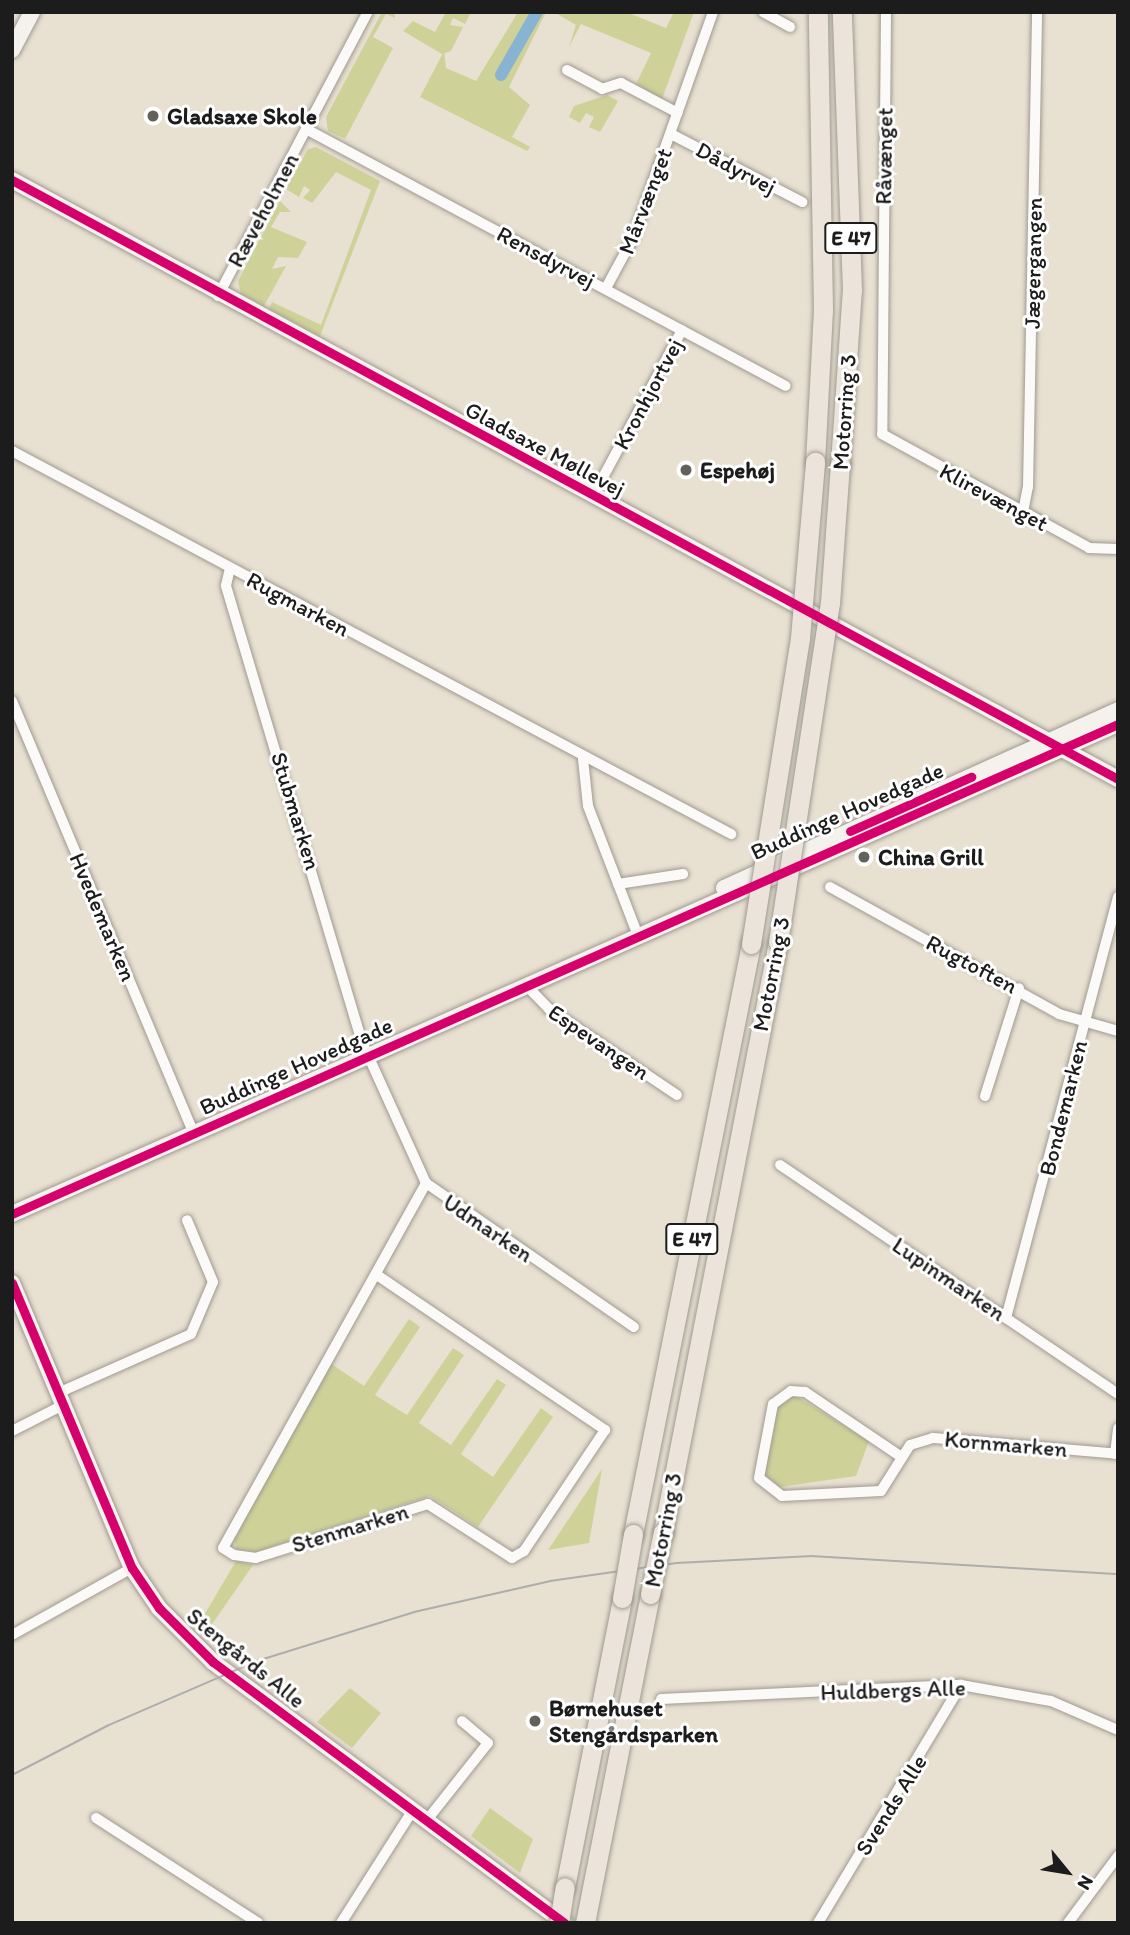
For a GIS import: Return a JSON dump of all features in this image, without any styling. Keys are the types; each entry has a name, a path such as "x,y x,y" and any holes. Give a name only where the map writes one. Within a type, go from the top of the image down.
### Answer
{"highway":[{"name":"Motorring 3","path":"559,1923 751,943 800,638 815,461 823,310 818,12"},
{"name":"Motorring 3","path":"586,1914 778,942 830,603 852,290 842,12"}],"street":[{"path":"12,50 32,12"},
{"name":"Ræveholmen","path":"218,296 368,12"},
{"name":"Mårvænget","path":"606,288 633,238 713,12"},
{"path":"763,12 790,27"},
{"name":"Råvænget","path":"879,426 886,12"},
{"name":"Jægergangen","path":"1023,512 1028,487 1037,12"},
{"path":"566,70 602,89 621,83 678,113"},
{"name":"Rensdyrvej","path":"306,129 786,386"},
{"name":"Dådyrvej","path":"671,134 802,202"},
{"name":"Gladsaxe Møllevej","path":"12,180 218,296 1118,779"},
{"name":"Kronhjortvej","path":"593,496 682,330"},
{"name":"Klirevænget","path":"879,426 890,442 1089,548 1118,549"},
{"name":"Rugmarken","path":"12,451 583,759 730,834"},
{"name":"Stubmarken","path":"230,568 226,586 368,1054"},
{"name":"Hvedemarken","path":"12,701 194,1133"},
{"name":"Buddinge Hovedgade","path":"1054,747 1118,710"},
{"name":"Buddinge Hovedgade","path":"12,1214 525,984 596,955 638,933 1054,747 1118,724"},
{"path":"583,759 588,806 638,933"},
{"path":"618,884 683,874"},
{"name":"Rugtoften","path":"830,887 1084,1024 1118,1031"},
{"name":"Bondemarken","path":"1006,1318 1118,897"},
{"name":"Espevangen","path":"525,984 549,1009 677,1095"},
{"path":"985,1096 1018,988"},
{"name":"Udmarken","path":"368,1054 426,1183 634,1327"},
{"name":"Lupinmarken","path":"780,1165 1118,1394"},
{"name":"Stenmarken","path":"377,1275 605,1430 524,1551 512,1558 428,1504 256,1558 234,1555 223,1548 303,1395 377,1275 426,1183"},
{"path":"12,1431 61,1399 191,1334 213,1282 187,1220"},
{"name":"Stengårds Alle","path":"12,1283 132,1568 193,1646 565,1923"},
{"path":"791,1391 805,1392 900,1456 881,1491 782,1496 759,1478 773,1404 791,1391"},
{"path":"1116,1454 1118,1429"},
{"name":"Kornmarken","path":"900,1456 910,1445 933,1438 1116,1454"},
{"path":"12,1635 132,1568"},
{"name":"Huldbergs Alle","path":"662,1699 961,1685 1051,1701 1118,1730"},
{"name":"Svends Alle","path":"818,1923 961,1685"},
{"path":"427,1820 488,1743 462,1721"},
{"path":"341,1923 413,1810"},
{"path":"96,1818 258,1923"},
{"path":"1068,1923 1118,1856"}],"green space":[{"path":"382,12 394,12 395,18 386,14 373,37 393,48 345,139 328,131 326,117"},
{"path":"446,12 471,12 465,24 453,18 450,25 463,27 451,51 442,54 403,31 413,21 435,32"},
{"path":"518,12 546,12 509,87 530,105 512,137 530,147 527,151 420,97 444,51 446,68 476,81"},
{"path":"554,12 626,12 666,28 674,12 694,12 662,99 636,84 651,53 581,24 569,47 576,25"},
{"path":"607,95 618,101 600,132 589,127 594,117 586,113 580,123 569,117 574,106"},
{"path":"316,147 380,181 320,336 269,309 272,302 321,325 371,190 336,172 312,203 303,198 310,190 304,186 299,197 286,189 308,149"},
{"path":"280,201 291,212 280,212 271,227 307,242 298,258 278,257 272,269 286,266 264,306 241,294 238,281"},
{"path":"409,1319 420,1327 375,1395 407,1415 453,1348 464,1355 419,1423 451,1445 497,1379 506,1385 461,1454 493,1477 541,1408 553,1417 478,1527 430,1496 255,1552 237,1549 234,1540 330,1363 364,1386"},
{"path":"796,1396 869,1441 856,1476 780,1487 764,1475 771,1425 782,1399"},
{"path":"602,1469 589,1543 548,1550"},
{"path":"236,1561 253,1565 208,1630 197,1617 206,1612"},
{"path":"350,1688 381,1713 352,1748 317,1722"},
{"path":"490,1808 533,1839 520,1873 471,1836"}],"waterway":[{"path":"501,75 537,12"}],"tram line":[{"path":"12,1775 109,1725 257,1661 414,1612 550,1581 677,1563 812,1556 1118,1574"}],"cycle path":[{"path":"12,180 1118,779"},
{"path":"12,1214 1118,724"},
{"path":"850,831 971,777"},
{"path":"12,1283 132,1568 159,1608 213,1662 565,1923"}],"place":[{"name":"Gladsaxe Skole","path":"153,116"},
{"name":"Espehøj","path":"686,470"},
{"name":"China Grill","path":"864,857"},
{"name":"Børnehuset Stengårdsparken","path":"535,1721"}]}
